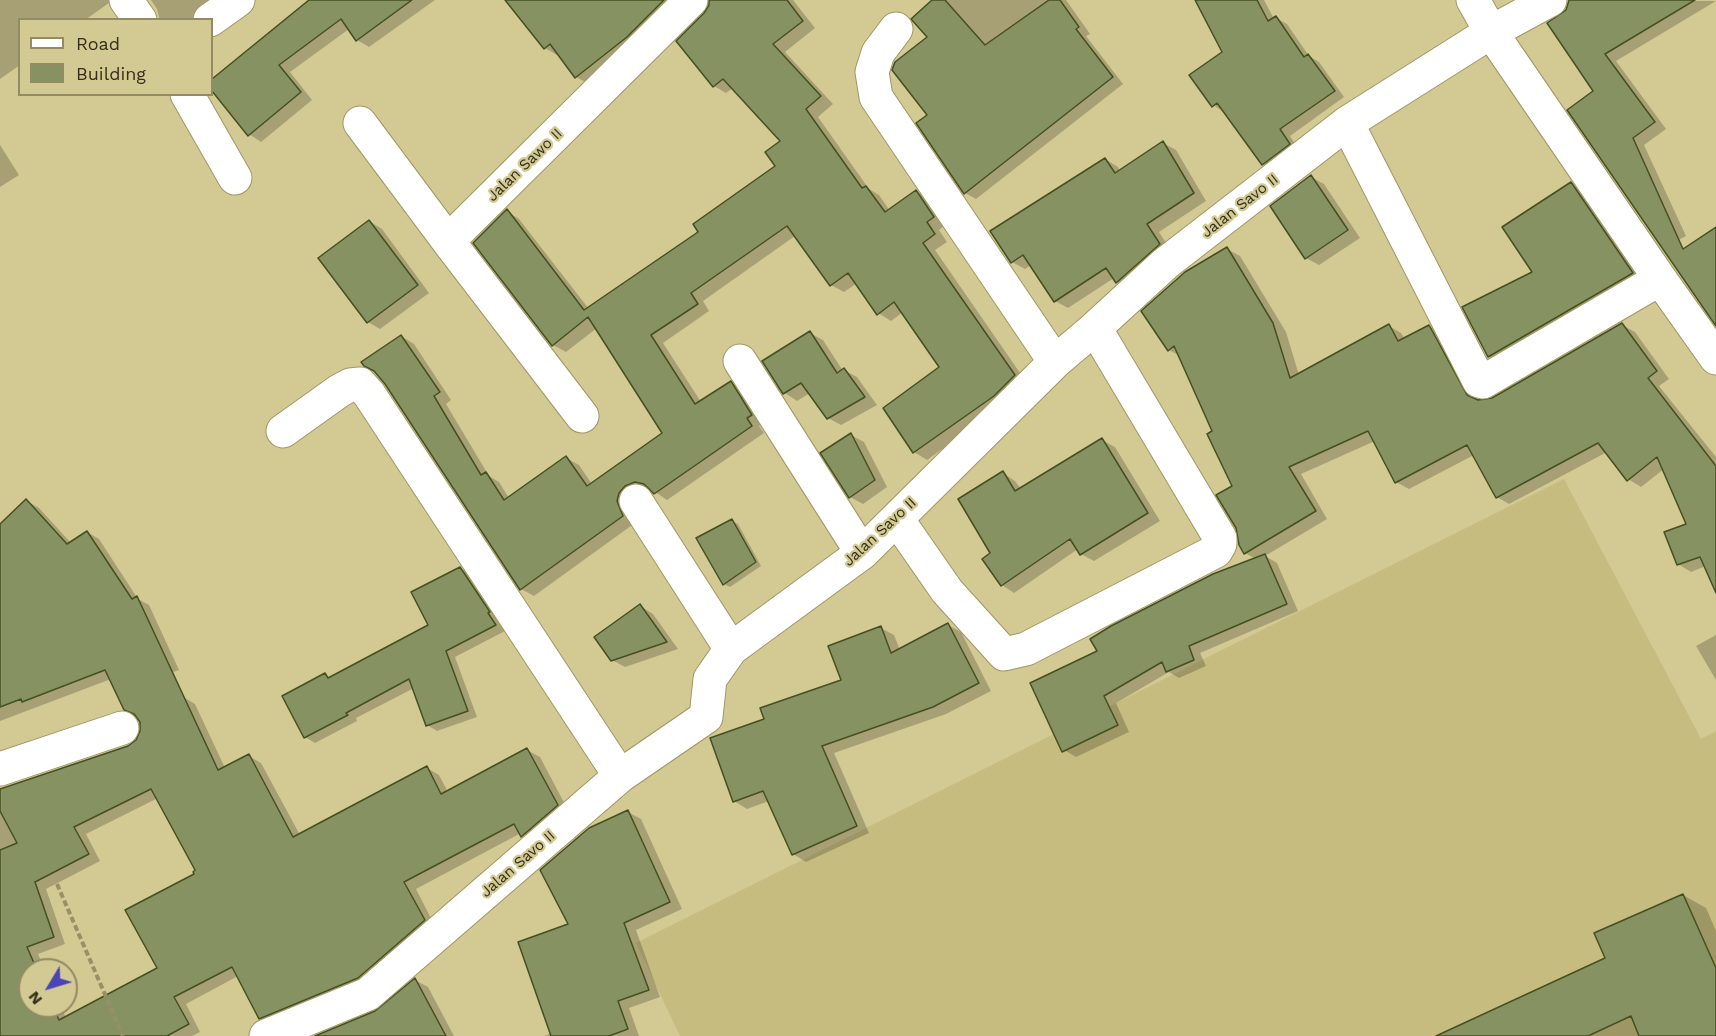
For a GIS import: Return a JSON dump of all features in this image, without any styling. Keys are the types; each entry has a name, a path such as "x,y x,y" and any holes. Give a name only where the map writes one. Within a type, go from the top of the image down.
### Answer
{"street":[{"path":"126,0 139,18"},
{"path":"213,18 238,0"},
{"name":"Jalan Sawo II","path":"448,241 691,0"},
{"path":"1473,0 1660,279 1716,358"},
{"name":"Jalan Savo II","path":"266,1036 368,994 620,776 706,717 710,679 731,649 862,553 1055,362 1166,263 1347,123 1498,40 1550,0"},
{"path":"896,29 878,53 872,72 876,97 1055,362"},
{"path":"188,96 235,178"},
{"path":"360,123 582,416"},
{"path":"1347,123 1479,381 1483,382 1660,279"},
{"path":"897,519 947,591 1004,654 1026,649 1216,551 1220,538 1095,328"},
{"path":"740,361 862,553"},
{"path":"283,431 339,391 350,385 360,384 369,394 620,776"},
{"path":"636,501 731,649"},
{"path":"0,769 122,729"}],"path":[{"path":"57,884 123,1036"}],"shaded area":[{"path":"1564,479 1701,739 1716,731 1716,1036 680,1036 636,943"}],"building":[{"path":"309,0 412,0 356,41 341,19 279,65 301,92 248,136 213,92 213,78"},
{"path":"505,0 664,0 627,37 575,78 550,44 544,49"},
{"path":"709,0 787,0 803,21 773,44 821,96 806,109 862,188 866,186 885,212 916,190 934,217 927,222 935,234 923,243 1015,375 994,396 913,453 883,408 939,367 894,302 877,315 848,273 830,286 787,226 691,293 698,304 651,335 695,404 731,381 752,415 747,418 752,426 654,494 644,484 635,482 625,486 619,493 617,501 623,516 520,590 385,384 374,371 361,362 401,335 440,392 434,396 481,475 486,472 504,500 566,456 587,486 662,433 588,317 552,346 473,243 507,209 584,310 698,232 693,224 775,166 765,152 780,141 723,79 713,87 676,41 704,13"},
{"path":"932,0 945,0 985,45 1049,0 1060,0 1079,27 1076,29 1113,77 964,194 916,123 927,115 892,70 895,62 927,37 911,19"},
{"path":"1195,0 1257,0 1268,21 1276,16 1304,57 1308,54 1335,91 1280,129 1290,144 1262,165 1217,103 1212,107 1189,75 1222,52"},
{"path":"1569,0 1695,0 1605,54 1655,122 1633,138 1683,249 1716,227 1716,326 1567,110 1593,91 1547,23 1566,10"},
{"path":"1163,141 1194,193 1147,224 1160,244 1116,283 1106,268 1054,302 1023,255 1011,263 990,231 1105,158 1115,173"},
{"path":"1311,175 1348,230 1305,259 1270,206"},
{"path":"1571,182 1633,273 1488,357 1462,307 1532,272 1502,227"},
{"path":"369,220 418,285 367,323 318,258"},
{"path":"1227,247 1273,323 1290,378 1389,324 1398,341 1429,325 1467,395 1478,400 1492,398 1622,323 1657,371 1648,378 1716,466 1716,593 1700,557 1677,565 1664,532 1686,524 1657,457 1627,481 1598,443 1496,498 1467,445 1395,483 1368,431 1289,467 1316,511 1244,554 1239,545 1236,528 1216,495 1232,486 1207,434 1212,431 1174,346 1168,351 1141,311 1185,272"},
{"path":"810,331 837,373 844,368 865,397 827,419 801,383 783,394 762,361"},
{"path":"851,433 875,480 849,498 820,453"},
{"path":"1102,438 1148,513 1080,555 1070,539 1001,586 982,559 990,553 958,499 1003,471 1015,491"},
{"path":"26,499 67,544 87,531 132,599 137,596 218,770 249,754 293,837 427,766 441,794 527,748 558,805 521,837 514,824 404,882 425,920 358,978 259,1019 232,967 174,997 189,1024 167,1036 0,1036 0,850 17,843 0,811 0,789 128,746 136,740 140,731 140,722 134,714 124,710 105,670 22,702 21,699 0,707 0,524","holes":["151,789 195,870 194,874 125,910 157,968 78,1010 78,1018 59,1020 58,1018 18,1018 18,958 32,958 27,947 54,937 35,882 89,854 74,827"]},
{"path":"732,519 756,562 723,585 696,538"},
{"path":"1265,554 1287,604 1189,646 1194,660 1166,672 1162,662 1104,696 1118,725 1062,752 1030,683 1097,651 1090,639 1111,626 1213,574"},
{"path":"460,567 496,625 446,651 468,711 426,726 409,679 304,738 282,696 325,673 328,678 428,625 411,592"},
{"path":"640,604 667,642 611,661 594,637"},
{"path":"948,623 979,683 933,707 822,746 857,826 792,855 763,791 733,802 710,738 764,719 760,708 841,680 828,646 881,626 891,653"},
{"path":"628,810 670,902 624,923 649,990 618,1001 628,1029 609,1036 551,1036 518,942 568,924 540,870 589,828"},
{"path":"1683,894 1716,968 1716,1036 1639,1036 1631,1016 1588,1036 1436,1036 1605,958 1594,933"},
{"path":"415,978 446,1036 315,1036 375,1011"}]}
